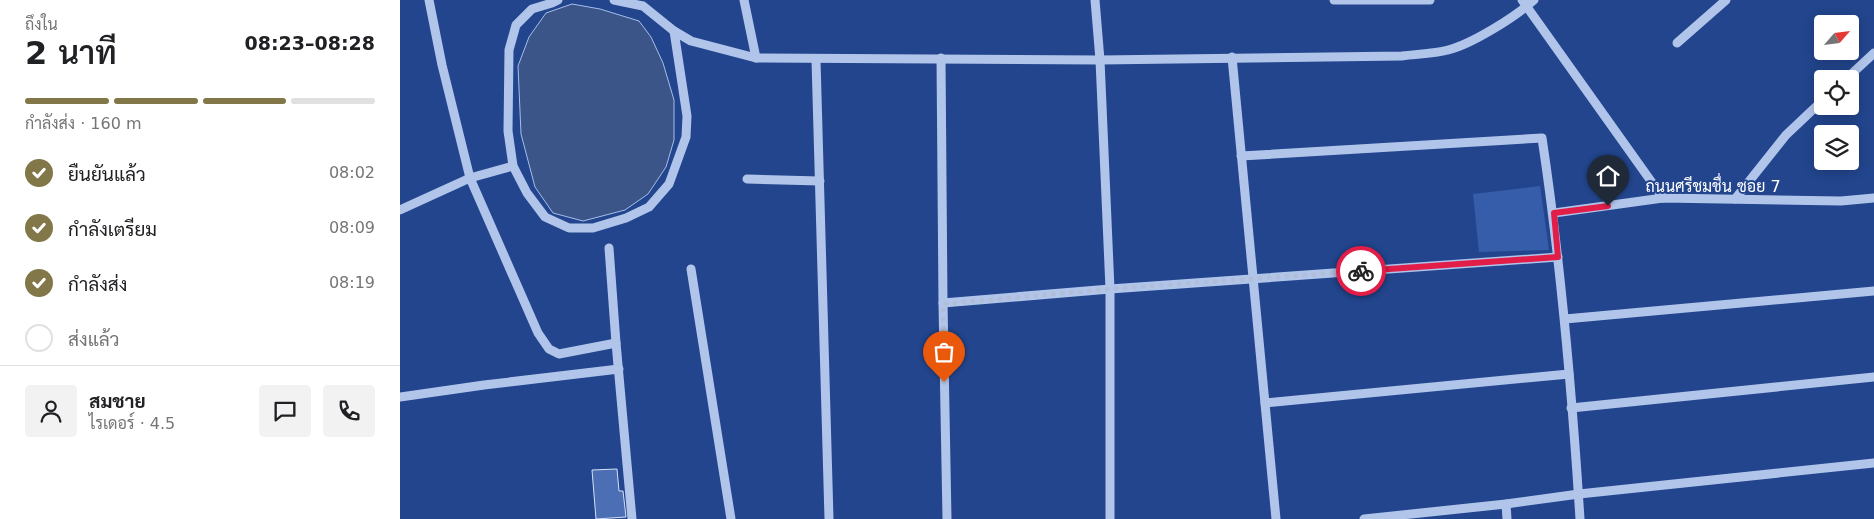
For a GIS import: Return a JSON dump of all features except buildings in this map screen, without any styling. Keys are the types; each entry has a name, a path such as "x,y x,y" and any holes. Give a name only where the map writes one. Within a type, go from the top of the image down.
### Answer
{"street":[{"path":"429,0 442,66 470,178 538,333 549,349 559,354 616,343"},
{"path":"558,0 532,9 516,25 510,50 508,131 513,166 527,193 545,217 569,228 593,228 626,218 649,208 669,184 686,137 687,116 674,30"},
{"path":"614,0 643,3 674,30 691,41 756,58 816,60 941,58 1100,60 1402,56 1448,50 1481,36 1524,3 1534,0"},
{"path":"744,0 756,58"},
{"path":"1095,0 1100,60 1110,289 1110,519"},
{"path":"1334,0 1430,0"},
{"path":"1677,43 1726,0"},
{"path":"1524,3 1663,198"},
{"path":"1856,70 1874,53"},
{"path":"1232,57 1276,519"},
{"path":"941,58 947,519"},
{"path":"816,60 829,519"},
{"path":"1735,199 1786,135 1814,109"},
{"path":"1241,156 1542,138 1554,213 1565,319 1580,519"},
{"path":"400,210 470,178 513,166"},
{"path":"747,179 820,182"},
{"name":"ถนนศรีชมชื่น ซอย 7","path":"1554,213 1663,198 1841,202 1874,198"},
{"path":"609,248 632,519"},
{"path":"943,304 1110,289 1558,257"},
{"path":"691,269 731,519"},
{"path":"1565,319 1874,292"},
{"path":"400,397 619,369"},
{"path":"1265,403 1569,374"},
{"path":"1571,408 1874,377"},
{"path":"1364,519 1874,463"},
{"path":"1506,504 1506,519"}],"shaded area":[{"path":"572,4 600,9 639,21 651,37 663,63 674,100 674,140 666,167 648,194 625,210 583,221 553,213 535,187 521,134 518,66 529,37 546,13"},
{"path":"1540,186 1549,250 1479,252 1473,194"}],"way so far":[{"path":"944,382 943,304 1110,289 1361,271"}],"route":[{"path":"1361,271 1558,257 1554,213 1608,206"}]}
